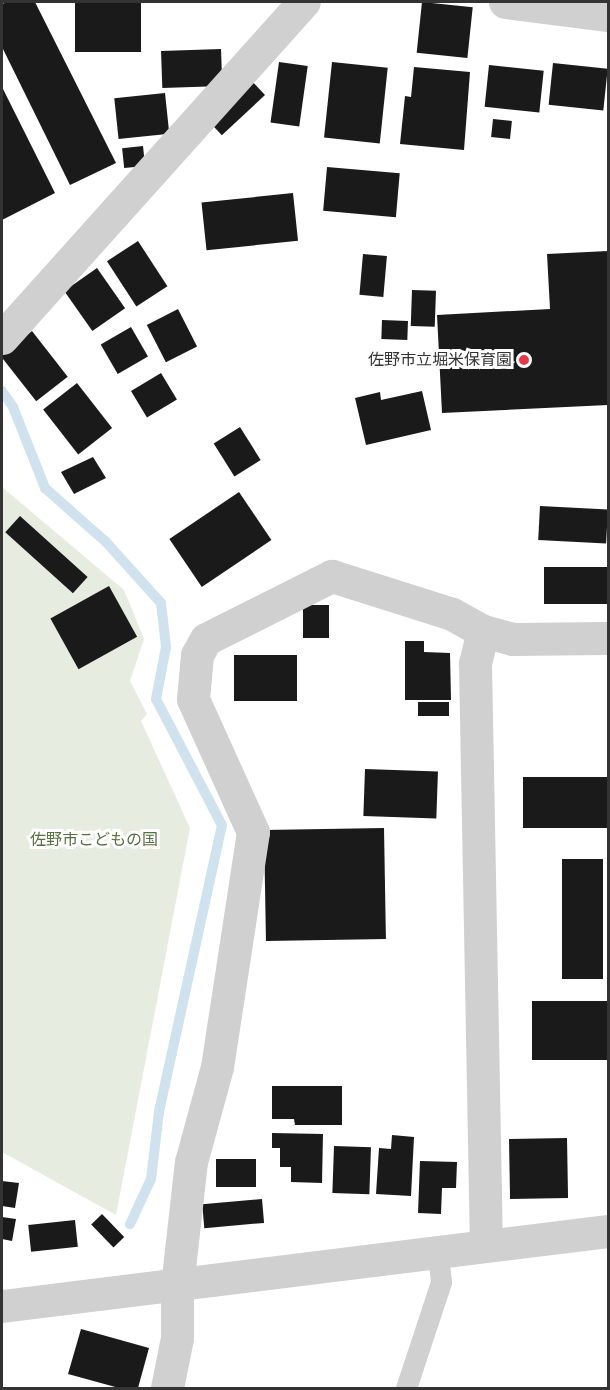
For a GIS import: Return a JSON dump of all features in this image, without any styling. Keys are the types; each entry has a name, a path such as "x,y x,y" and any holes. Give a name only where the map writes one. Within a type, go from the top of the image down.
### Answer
{"street":[{"path":"2,338 304,2"},
{"path":"505,2 609,15"},
{"path":"167,1389 177,1338 177,1286 191,1162 217,1067 253,832 192,699 197,655 206,639 332,576 452,614 483,631 512,639 609,638"},
{"path":"483,631 476,664 486,1245"},
{"path":"2,1306 609,1231"}],"lane":[{"path":"406,1389 441,1282 438,1251"}],"green space":[{"name":"佐野市こどもの国","path":"2,487 124,590 144,639 130,681 147,714 141,721 190,828 116,1215 2,1152"}],"building":[{"path":"35,2 116,163 70,185 2,47 2,4"},
{"path":"75,2 141,2 141,52 75,52"},
{"path":"422,2 473,7 467,58 417,53"},
{"path":"221,49 222,86 162,88 161,51"},
{"path":"279,62 308,66 299,126 271,122"},
{"path":"332,62 388,68 380,143 324,138"},
{"path":"553,63 608,69 603,111 549,105"},
{"path":"489,65 544,71 539,113 485,107"},
{"path":"414,67 470,72 464,150 400,144 405,96 411,97"},
{"path":"250,79 265,95 222,135 207,119"},
{"path":"2,87 55,193 2,220"},
{"path":"165,93 169,134 119,139 114,98"},
{"path":"493,119 512,121 510,139 491,137"},
{"path":"143,146 145,166 124,168 122,148"},
{"path":"327,167 400,173 396,217 323,211"},
{"path":"293,193 298,241 207,250 202,203"},
{"path":"138,241 167,286 136,306 107,261"},
{"name":"佐野市立堀米保育園","path":"608,251 608,405 442,413 437,315 550,309 547,254"},
{"path":"363,254 387,256 383,297 359,295"},
{"path":"97,268 125,308 92,331 64,291"},
{"path":"412,290 436,291 435,327 411,326"},
{"path":"178,309 197,346 166,362 147,325"},
{"path":"382,320 408,321 407,340 381,339"},
{"path":"131,327 148,356 118,374 101,344"},
{"path":"32,331 68,377 36,401 2,358 2,354"},
{"path":"161,373 177,400 147,418 131,391"},
{"path":"77,383 112,428 78,454 43,409"},
{"path":"422,391 431,430 366,445 355,398 380,392 381,400"},
{"path":"240,427 261,460 234,477 214,443"},
{"path":"93,457 106,478 74,494 61,472"},
{"path":"239,492 271,540 202,587 169,539"},
{"path":"540,506 608,510 606,544 538,540"},
{"path":"20,516 88,577 73,593 5,532"},
{"path":"544,567 608,567 608,604 544,604"},
{"path":"109,586 137,637 79,669 50,618"},
{"path":"303,605 329,605 329,638 303,638"},
{"path":"405,641 424,641 424,652 450,653 451,700 405,700"},
{"path":"234,655 297,655 297,701 234,701"},
{"path":"418,702 449,702 449,716 418,716"},
{"path":"365,769 438,772 436,819 363,816"},
{"path":"523,777 608,777 608,828 523,828"},
{"path":"384,828 386,939 266,941 264,830"},
{"path":"562,859 603,859 603,979 562,979"},
{"path":"532,1001 607,1001 607,1060 532,1060"},
{"path":"272,1086 342,1086 342,1125 295,1125 294,1119 272,1119"},
{"path":"272,1133 323,1134 322,1183 291,1182 291,1167 280,1167 280,1148 272,1148"},
{"path":"392,1135 414,1137 411,1196 376,1194 379,1148 391,1149"},
{"path":"567,1138 568,1198 510,1199 509,1139"},
{"path":"334,1146 371,1147 369,1194 332,1193"},
{"path":"216,1159 256,1159 256,1187 216,1187"},
{"path":"420,1161 457,1162 456,1188 442,1188 441,1214 418,1213"},
{"path":"2,1181 19,1183 15,1208 2,1206"},
{"path":"262,1199 264,1223 204,1228 202,1204"},
{"path":"102,1214 124,1237 113,1247 91,1224"},
{"path":"2,1217 16,1219 12,1241 2,1239"},
{"path":"75,1220 78,1247 31,1252 28,1225"},
{"path":"81,1329 149,1348 138,1388 119,1388 68,1374"}],"waterway":[{"path":"2,391 13,407 45,488 106,542 161,603 166,647 156,699 222,825 159,1112 151,1179 130,1224"}],"place":[{"name":"佐野市立堀米保育園","path":"524,360"}]}
